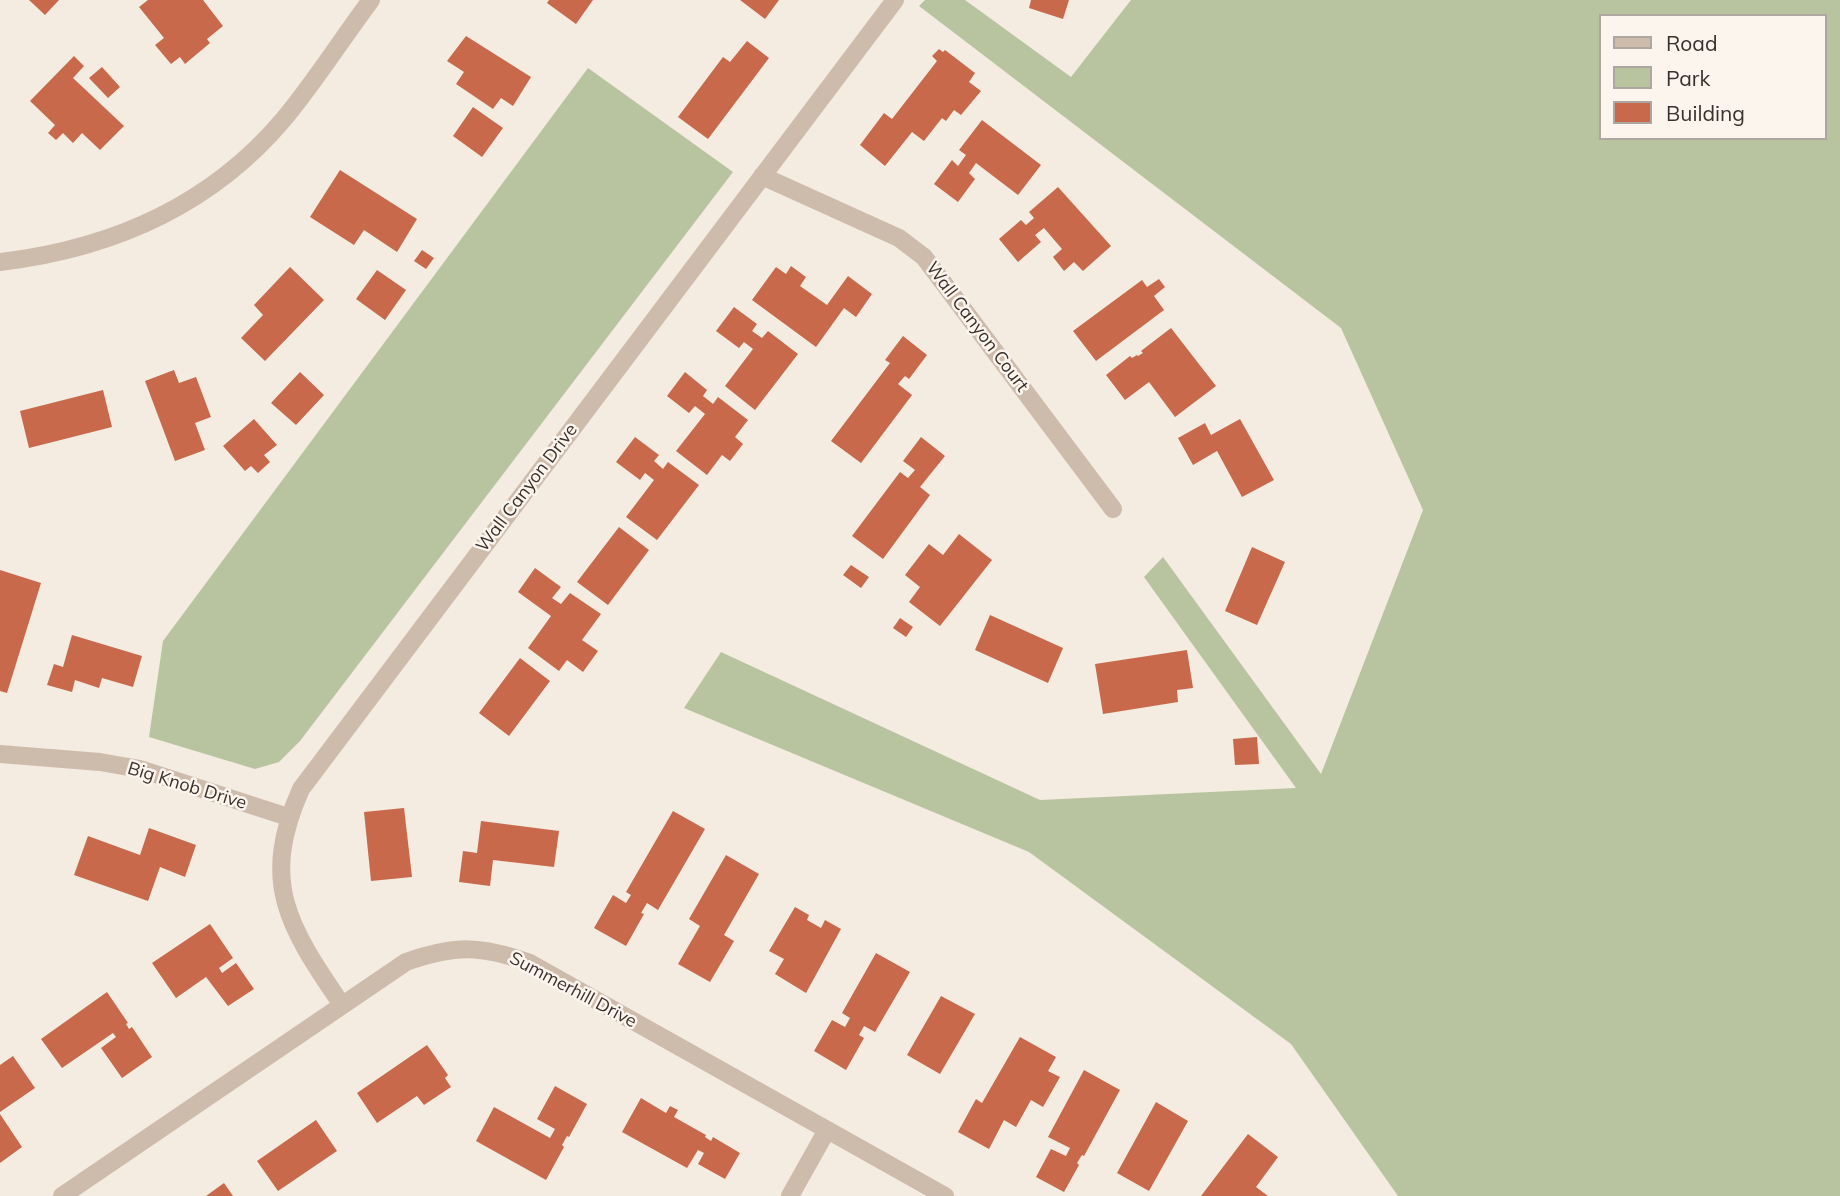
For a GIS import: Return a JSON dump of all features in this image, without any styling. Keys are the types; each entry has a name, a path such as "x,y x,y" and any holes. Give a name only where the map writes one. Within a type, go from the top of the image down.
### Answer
{"street":[{"path":"0,262 43,257 92,245 144,225 195,197 243,160 283,120 370,0"},
{"name":"Wall Canyon Drive","path":"342,1005 304,949 289,917 281,884 281,849 288,817 301,789 895,0"},
{"name":"Wall Canyon Court","path":"762,176 899,238 924,257 1113,509"},
{"name":"Big Knob Drive","path":"0,754 100,762 140,769 288,817"},
{"name":"Summerhill Drive","path":"62,1196 406,962 435,952 467,948 500,952 530,963 945,1196"},
{"path":"790,1196 827,1130"}],"green space":[{"path":"925,0 965,0 1071,77 1131,0 1840,0 1840,1196 1398,1196 1291,1044 1029,852 684,708 721,652 1040,800 1296,788 1144,577 1163,557 1321,774 1423,510 1341,328 919,6"},
{"path":"588,68 733,172 300,741 279,762 255,769 149,737 163,641"}],"building":[{"path":"29,0 59,0 45,15"},
{"path":"148,0 203,0 223,26 207,39 210,43 185,64 180,57 171,64 155,45 164,38 139,7"},
{"path":"549,0 593,0 576,24 547,3"},
{"path":"740,0 779,0 765,19"},
{"path":"1031,0 1069,0 1063,19 1029,8"},
{"path":"466,36 531,77 513,106 501,98 493,109 456,84 464,72 447,61"},
{"path":"747,41 769,58 708,139 678,117 723,57 730,62"},
{"path":"939,49 943,52 945,50 975,73 969,82 981,91 961,115 954,110 946,121 942,118 924,141 912,132 885,166 860,145 884,113 892,119 937,61 932,56"},
{"path":"74,56 84,66 73,78 124,126 100,150 82,133 73,143 63,133 56,140 48,133 55,125 30,101"},
{"path":"102,67 120,87 108,98 89,78"},
{"path":"473,107 503,128 482,157 453,136"},
{"path":"982,120 1041,165 1018,195 976,163 969,173 975,179 958,202 934,184 952,160 958,166 966,155 959,150"},
{"path":"340,170 417,219 397,252 364,230 354,245 310,217"},
{"path":"1058,187 1111,246 1083,271 1074,262 1064,271 1053,257 1062,249 1044,228 1035,235 1041,242 1018,262 999,239 1021,220 1026,225 1034,218 1029,212"},
{"path":"422,250 434,258 426,269 414,261"},
{"path":"791,266 806,277 800,286 827,305 848,276 872,294 856,317 844,308 816,347 752,300 776,267 786,274"},
{"path":"290,267 324,300 265,361 241,338 263,315 254,305"},
{"path":"377,270 406,290 385,320 356,299"},
{"path":"1159,279 1165,287 1154,296 1164,310 1096,361 1073,331 1142,280 1147,287"},
{"path":"734,307 757,324 752,331 762,338 768,331 798,354 755,410 725,386 753,349 744,342 739,348 716,331"},
{"path":"1171,328 1216,386 1175,417 1149,382 1125,400 1106,375 1130,356 1132,358 1143,353 1141,351"},
{"path":"903,336 927,355 909,379 905,376 898,384 912,395 861,463 831,441 890,363 885,360"},
{"path":"174,370 179,383 196,377 211,417 195,423 205,450 175,461 145,381"},
{"path":"300,372 324,395 296,425 271,403"},
{"path":"685,372 707,390 703,396 713,404 718,397 748,420 735,437 743,444 730,461 722,455 707,475 676,451 705,414 695,406 689,413 667,396"},
{"path":"103,390 112,427 29,448 20,411"},
{"path":"254,419 277,445 264,455 270,462 258,473 251,466 245,471 223,446"},
{"path":"1240,419 1274,480 1242,497 1217,451 1193,465 1178,438 1205,423 1211,435"},
{"path":"635,437 659,455 654,461 663,469 668,462 699,485 657,540 626,517 654,480 645,473 640,480 616,462"},
{"path":"921,437 945,456 920,487 930,495 883,559 852,536 900,472 908,478 915,470 903,461"},
{"path":"619,527 649,550 608,605 577,582"},
{"path":"959,534 992,560 940,626 909,602 920,587 905,575 929,544 943,555"},
{"path":"1252,547 1285,562 1257,625 1225,611"},
{"path":"851,565 869,577 861,588 843,575"},
{"path":"535,568 561,587 552,598 561,604 570,593 601,614 582,640 598,651 583,672 567,660 559,671 528,648 551,616 518,592"},
{"path":"0,570 41,583 7,693 0,691"},
{"path":"990,615 1063,648 1048,683 975,650"},
{"path":"900,618 913,627 906,637 893,628"},
{"path":"72,635 142,656 133,687 102,678 99,688 75,680 72,692 47,685 54,664 63,667"},
{"path":"1187,650 1193,688 1177,690 1178,702 1103,714 1095,664"},
{"path":"520,658 550,681 509,736 479,713"},
{"path":"1257,737 1259,764 1235,765 1233,739"},
{"path":"404,808 412,877 371,881 364,812"},
{"path":"673,811 705,829 658,910 647,903 641,913 644,914 626,946 594,928 613,895 626,903 631,895 626,892"},
{"path":"481,821 559,831 554,867 493,860 490,886 459,882 463,851 477,853"},
{"path":"149,828 196,845 185,877 160,867 148,901 74,875 88,836 140,855"},
{"path":"726,855 759,874 724,935 734,941 710,982 678,964 700,926 689,919"},
{"path":"795,907 809,915 807,920 821,928 825,920 841,929 806,993 775,974 784,959 769,951"},
{"path":"210,924 233,958 219,968 222,973 236,963 254,989 228,1006 206,977 176,998 152,963"},
{"path":"876,953 910,972 875,1032 864,1026 859,1035 864,1038 846,1070 814,1051 832,1020 845,1027 850,1018 842,1013"},
{"path":"107,992 128,1023 126,1024 129,1029 132,1027 152,1057 122,1078 101,1048 116,1037 113,1033 62,1068 41,1039"},
{"path":"941,996 975,1014 940,1074 907,1055"},
{"path":"1020,1037 1056,1057 1048,1071 1060,1077 1043,1107 1031,1100 1016,1127 1004,1120 989,1149 958,1132 976,1099 982,1103"},
{"path":"427,1045 448,1075 445,1078 451,1087 424,1105 417,1096 377,1123 357,1093"},
{"path":"13,1056 35,1088 0,1112 0,1065"},
{"path":"1084,1070 1120,1090 1084,1156 1082,1155 1077,1163 1079,1165 1064,1192 1036,1177 1051,1149 1066,1156 1070,1148 1048,1137"},
{"path":"555,1086 587,1104 562,1145 564,1147 546,1180 476,1141 494,1107 550,1138 555,1129 537,1119"},
{"path":"641,1098 666,1113 670,1106 678,1110 674,1117 706,1135 711,1141 713,1137 740,1153 725,1179 698,1164 704,1153 698,1150 687,1168 622,1132"},
{"path":"1156,1102 1188,1121 1149,1191 1117,1173"},
{"path":"0,1114 22,1147 0,1163"},
{"path":"316,1120 337,1151 278,1191 257,1161"},
{"path":"1248,1134 1278,1157 1256,1187 1268,1196 1201,1196"},
{"path":"224,1183 233,1196 206,1196"}]}
